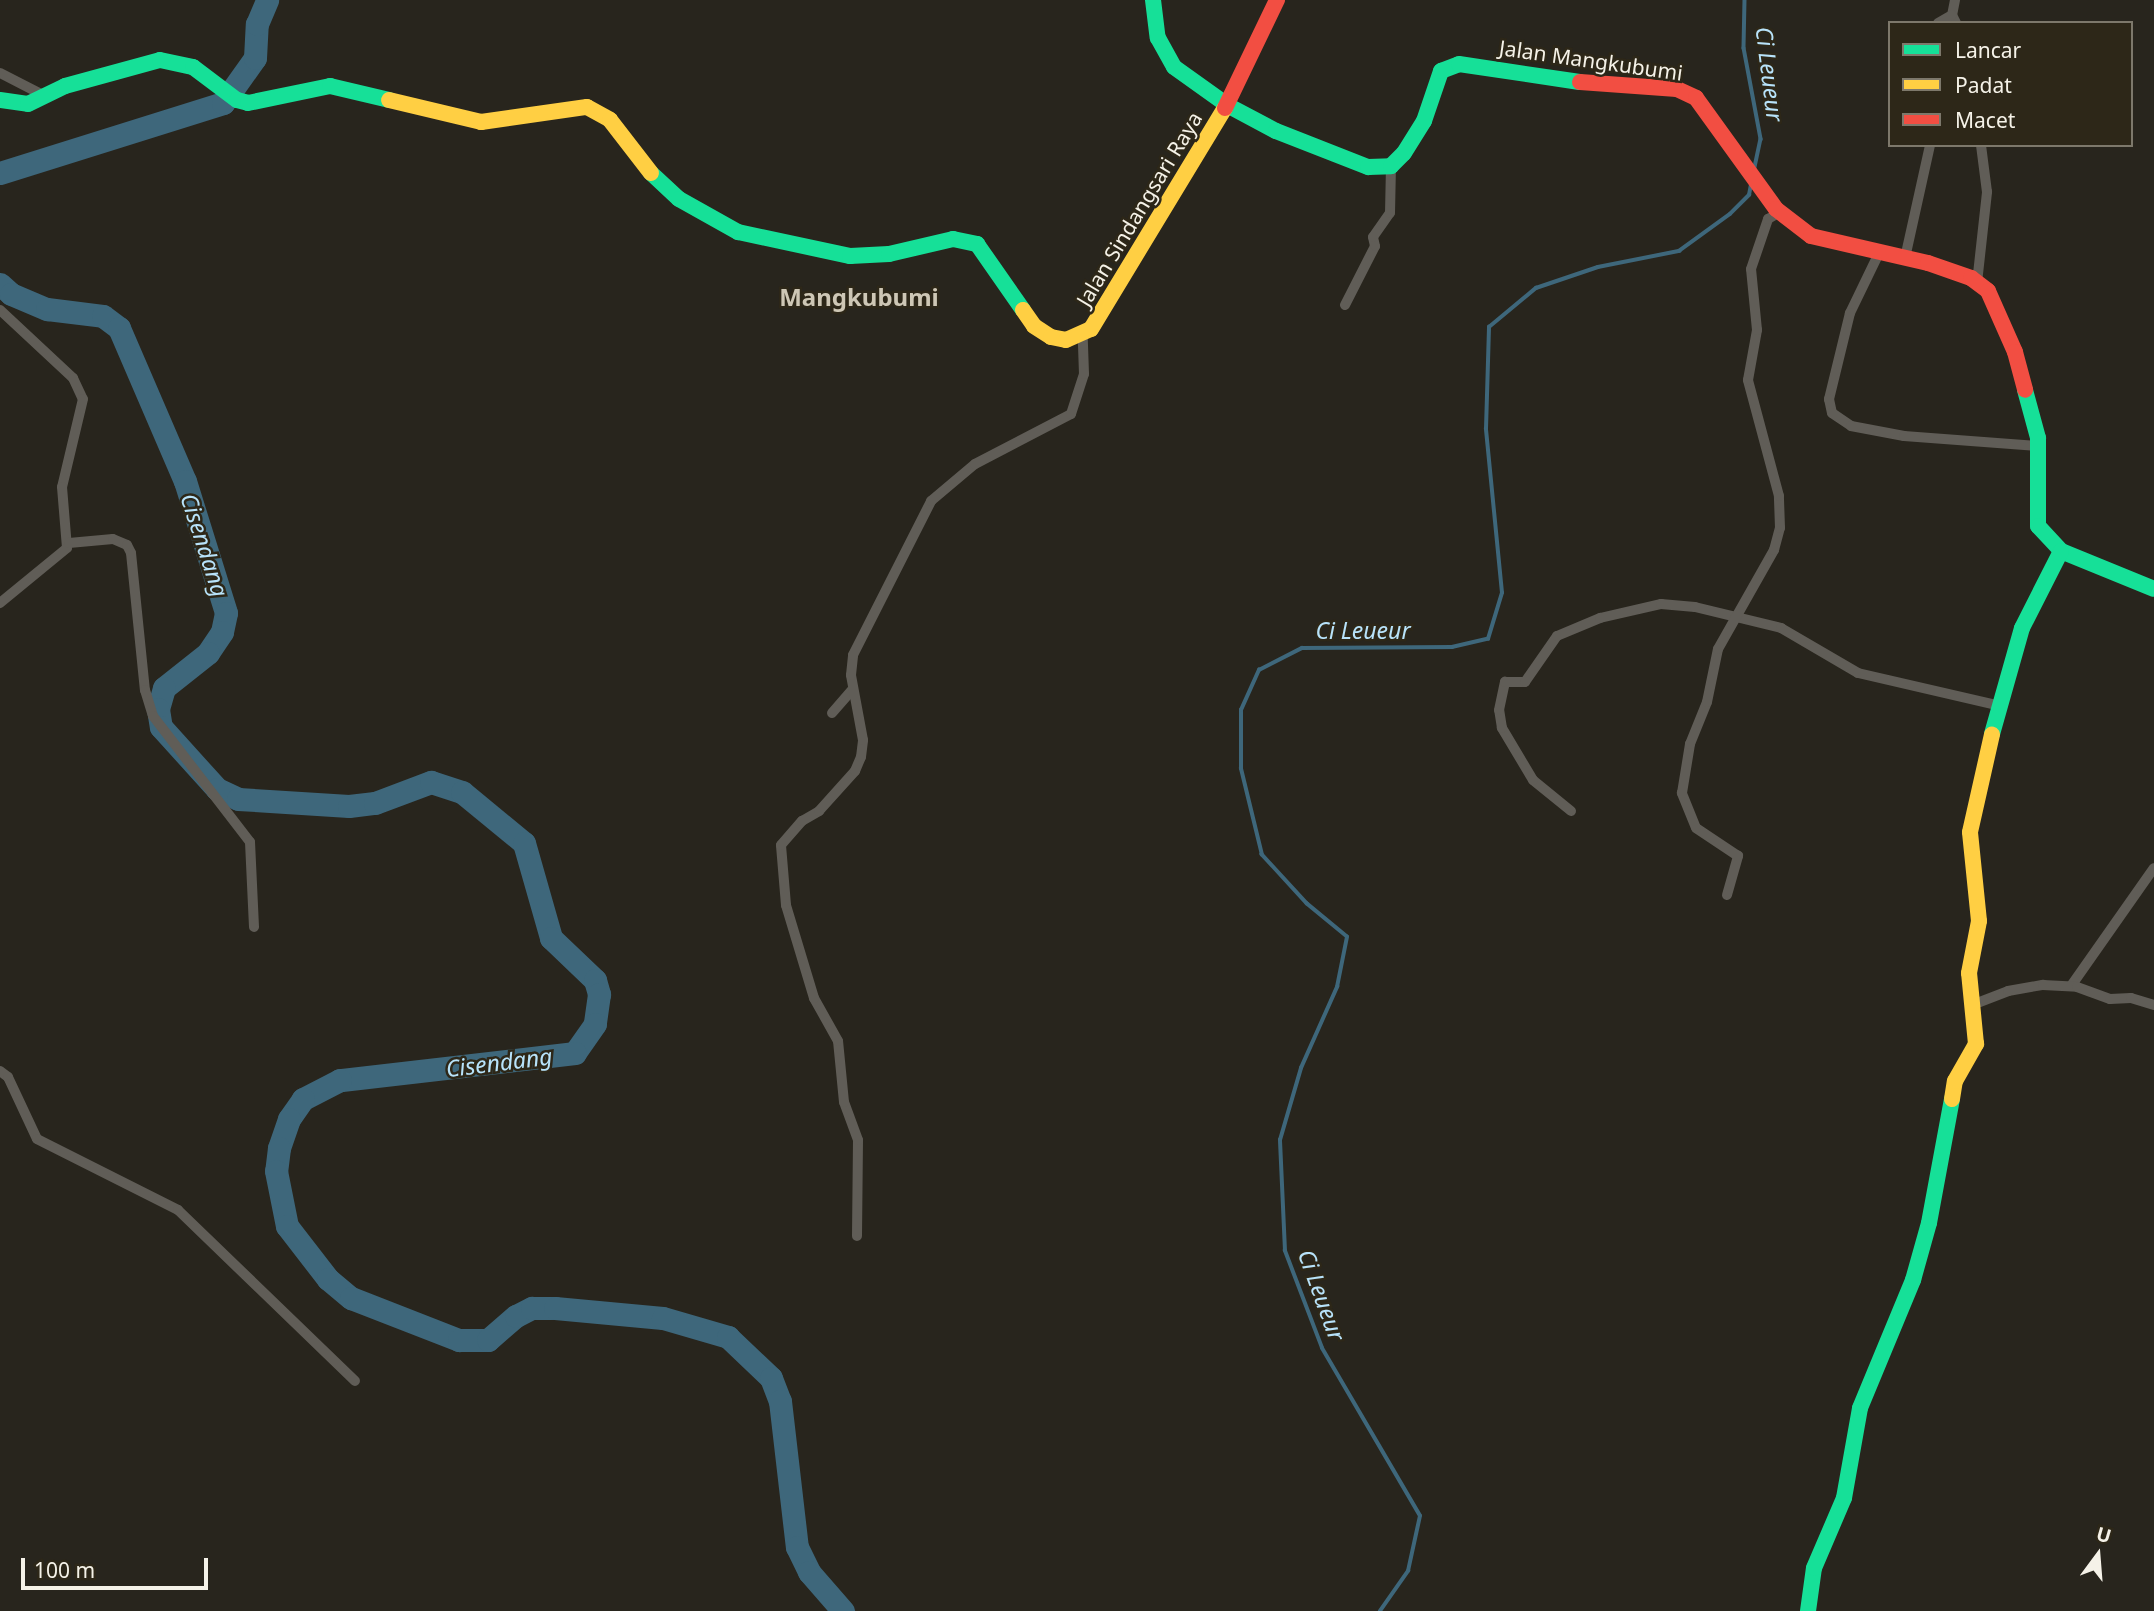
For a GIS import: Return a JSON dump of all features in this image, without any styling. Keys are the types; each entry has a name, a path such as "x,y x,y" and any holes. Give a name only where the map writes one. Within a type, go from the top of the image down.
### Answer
{"street":[{"path":"1153,0 1165,56 1227,105 1353,162 1368,167 1391,166 1390,213 1373,237 1375,246 1346,305"},
{"name":"Jalan Sindangsari Raya","path":"0,100 28,104 45,96 160,60 192,67 237,100 259,102 330,86 481,122 587,107 610,120 654,177 679,198 738,232 850,256 964,240 987,254 1007,292 1034,326 1051,337 1083,336 1133,266 1227,105 1277,0"},
{"path":"1954,19 1955,0"},
{"name":"Jalan Mangkubumi","path":"1391,166 1424,121 1441,71 1458,64 1604,85 1677,89 1696,97 1778,210 1811,236 1905,258 1977,283"},
{"path":"0,73 45,96"},
{"path":"1905,258 1930,147"},
{"path":"1982,147 1987,192 1977,283 2000,313 2015,352 2038,446 2034,518 2061,551 2154,589"},
{"path":"1727,895 1738,856 1696,828 1682,793 1691,741 1707,702 1718,649 1733,617 1774,550 1780,528 1779,496 1748,380 1757,330 1751,269 1768,219 1778,210"},
{"path":"1879,253 1850,313 1829,399 1832,413 1851,426 1904,436 2038,446"},
{"path":"0,310 37,342 80,389 82,414 62,487 69,543 60,558 0,603"},
{"path":"857,1236 857,1134 844,1102 838,1041 814,998 788,909 780,853 787,834 819,811 858,764 863,740 853,689 853,655 860,636 931,501 975,464 1071,414 1084,374 1083,336"},
{"path":"69,543 113,540 127,545 131,553 145,690 153,716 250,842 254,927"},
{"path":"1808,1611 1814,1568 1844,1498 1860,1408 1913,1280 1929,1223 1955,1081 1976,1044 1969,974 1979,920 1970,832 2026,615 2061,551"},
{"path":"1571,811 1539,788 1502,728 1498,716 1505,682 1525,682 1557,636 1600,618 1668,603 1733,617 1781,628 1858,673 2001,706"},
{"path":"832,713 853,689"},
{"path":"2071,986 2154,868"},
{"path":"1972,1005 2024,987 2071,986 2110,999 2131,998 2154,1005"},
{"path":"0,1070 8,1077 37,1139 178,1210 355,1381"}],"waterway":[{"name":"Cisendang","path":"0,173 223,103 255,58 257,24 267,0"},
{"name":"Ci Leueur","path":"1745,0 1744,48 1761,139 1754,171"},
{"name":"Ci Leueur","path":"1380,1611 1408,1571 1420,1516 1322,1348 1285,1251 1280,1140 1301,1068 1337,987 1347,937 1307,904 1262,855 1241,769 1241,710 1259,670 1302,648 1452,647 1488,639 1502,593 1486,429 1489,327 1536,288 1598,267 1679,251 1730,214 1749,195 1751,185"},
{"name":"Cisendang","path":"0,284 11,294 47,309 103,316 119,328 185,481 226,613 222,632 208,653 164,688 158,709 161,727 217,789 238,799 349,806 375,803 431,782 462,792 524,843 551,938 595,980 599,994 595,1024 575,1053 340,1080 303,1099 289,1119 279,1148 276,1171 287,1226 328,1279 351,1298 459,1340 488,1340 516,1316 532,1308 663,1318 728,1337 771,1378 780,1401 797,1547 809,1572 843,1611"}],"traffic: fast":[{"path":"1153,0 1158,38 1174,67 1227,105 1276,131 1368,167 1391,166 1404,153 1424,121 1441,71 1459,64 1580,82"},
{"path":"0,100 28,104 65,86 160,60 193,67 237,100 248,103 330,86 389,100"},
{"path":"651,173 679,199 738,232 850,256 889,254 953,239 977,244 1023,310"},
{"path":"2025,390 2038,438 2038,526 2061,551 2154,589"},
{"path":"1992,734 2022,628 2061,551"},
{"path":"1808,1611 1814,1568 1844,1498 1860,1408 1913,1280 1929,1223 1952,1099"}],"traffic: slow":[{"path":"389,100 481,122 587,107 610,120 651,173"},
{"path":"1023,310 1034,326 1051,337 1066,340 1091,329 1225,108"},
{"path":"1952,1099 1955,1081 1976,1044 1969,973 1979,921 1970,832 1992,734"}],"traffic: jam":[{"path":"1225,108 1277,0"},
{"path":"1580,82 1677,89 1696,98 1776,209 1811,236 1928,263 1971,278 1988,291 2015,352 2025,390"}],"district":[{"name":"Mangkubumi","path":"859,297"}]}
